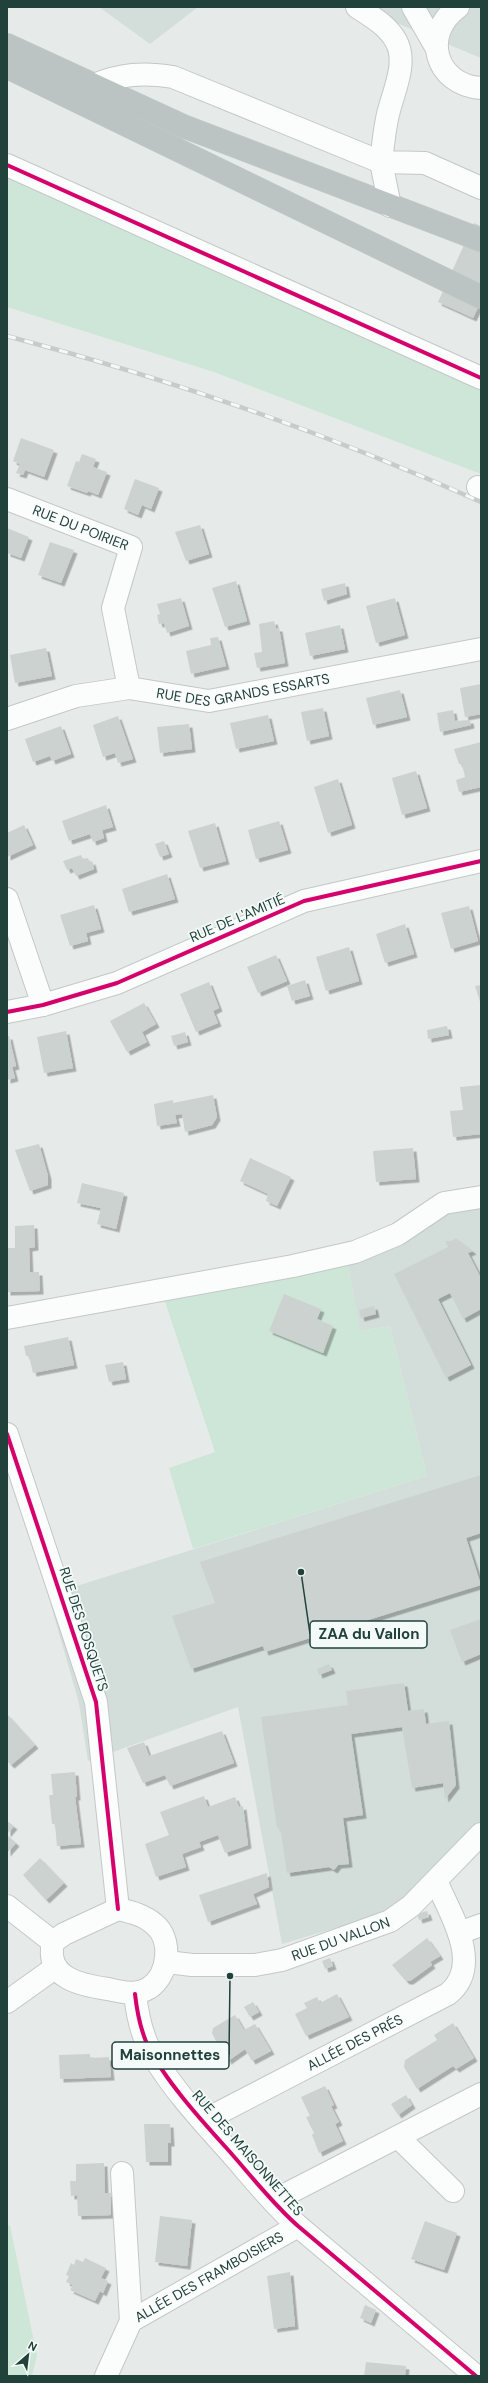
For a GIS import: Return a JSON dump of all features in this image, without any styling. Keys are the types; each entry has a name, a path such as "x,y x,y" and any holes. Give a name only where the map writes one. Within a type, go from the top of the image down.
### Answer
{"highway":[{"path":"7,45 183,126 314,174 390,206 481,240"},
{"path":"7,66 481,297"}],"street":[{"path":"357,7 387,28 396,40 400,49 399,71 387,118 381,162 390,206"},
{"path":"413,7 436,46"},
{"path":"443,7 457,7"},
{"path":"457,7 446,18 438,31 436,46 438,58 450,77 471,88 481,88"},
{"path":"94,85 117,76 155,74 173,76 381,162 425,163 481,188"},
{"path":"7,165 479,377"},
{"name":"RUE DU POIRIER","path":"7,499 131,547 113,608 129,688"},
{"name":"RUE DES GRANDS ESSARTS","path":"7,719 76,696 129,688 209,701 481,648"},
{"name":"RUE DE L'AMITIÉ","path":"7,1012 44,1005 117,983 304,901 481,861"},
{"path":"7,899 44,1005"},
{"path":"7,1318 286,1267 355,1252 398,1234 444,1203 481,1198"},
{"name":"RUE DES BOSQUETS","path":"7,1434 96,1702 118,1909"},
{"name":"RUE DU VALLON","path":"166,1962 192,1965 255,1965 282,1960 390,1921 411,1906 481,1834"},
{"name":"ALLÉE DES PRÉS","path":"203,2122 448,1994 456,1988 464,1965 464,1950 459,1933 436,1881"},
{"path":"7,1906 53,1942"},
{"path":"118,1909 143,1916 158,1928 164,1937 166,1962 160,1976 149,1988 135,1994 80,1985 67,1978 56,1967 50,1955 53,1942 64,1934 118,1909"},
{"path":"459,1933 481,1925"},
{"path":"7,2002 56,1967"},
{"name":"RUE DES MAISONNETTES","path":"135,1994 139,2024 148,2047 163,2070 203,2122 273,2201 298,2226 476,2376"},
{"path":"273,2201 481,2094"},
{"path":"398,2137 453,2191"},
{"path":"122,2173 132,2321"},
{"name":"ALLÉE DES FRAMBOISIERS","path":"106,2376 132,2321 298,2226"}],"shaded area":[{"path":"99,7 198,7 150,44"},
{"path":"358,7 481,7 481,58"},
{"path":"481,1197 481,1847 449,1878 372,1917 282,1944 238,1707 88,1761 79,1703 48,1595 427,1476 390,1326 360,1331 346,1254"}],"green space":[{"path":"7,174 481,386 481,474 214,372 7,307"},
{"path":"346,1254 360,1331 390,1326 427,1476 193,1549 169,1468 215,1452 161,1290"},
{"path":"10,2225 37,2356 32,2376 7,2376 7,2226"}],"building":[{"path":"474,223 481,226 481,301 473,318 438,302"},
{"path":"21,438 54,450 44,477 25,470 23,475 16,473 20,464 13,461"},
{"path":"82,454 96,459 93,467 107,472 98,495 67,486 76,461 79,462"},
{"path":"135,479 159,488 151,509 142,505 138,515 124,509"},
{"path":"200,525 209,554 186,561 175,532"},
{"path":"7,528 29,537 21,558 7,553"},
{"path":"50,542 74,550 61,583 38,575"},
{"path":"236,581 247,621 225,627 212,588"},
{"path":"345,583 347,594 324,601 321,589"},
{"path":"181,598 189,626 167,633 164,623 159,624 157,615 160,614 157,604"},
{"path":"395,598 405,635 376,643 366,606"},
{"path":"274,621 276,628 279,628 285,663 257,668 254,653 262,652 259,624"},
{"path":"340,625 345,649 310,656 305,633"},
{"path":"218,637 226,666 191,674 186,651 211,645 210,638"},
{"path":"46,648 52,676 15,683 10,655"},
{"path":"481,684 481,714 465,717 460,688"},
{"path":"400,690 407,717 373,725 366,698"},
{"path":"323,708 329,736 307,741 301,712"},
{"path":"453,710 455,721 470,720 471,725 440,732 437,713"},
{"path":"268,715 274,741 236,749 230,723"},
{"path":"118,716 133,759 118,763 115,753 103,757 93,725"},
{"path":"189,724 192,749 160,753 157,727"},
{"path":"61,726 71,754 52,761 50,756 33,762 25,739"},
{"path":"481,742 481,787 459,792 456,780 465,777 462,764 459,764 454,749"},
{"path":"416,771 427,808 402,815 392,778"},
{"path":"338,779 352,825 328,833 314,787"},
{"path":"106,805 113,827 102,830 104,838 93,842 90,834 69,841 62,821"},
{"path":"279,821 288,850 256,859 248,830"},
{"path":"215,823 226,861 200,868 188,831"},
{"path":"24,825 33,845 7,857 7,833"},
{"path":"164,841 169,854 160,857 155,844"},
{"path":"81,855 83,859 88,858 90,862 92,861 94,869 76,876 72,868 67,870 63,861"},
{"path":"167,874 175,899 129,912 122,889"},
{"path":"94,905 101,929 86,933 88,941 70,946 60,915"},
{"path":"469,906 478,941 451,949 441,913"},
{"path":"405,924 414,954 385,963 376,934"},
{"path":"349,947 359,981 326,991 316,957"},
{"path":"276,955 287,981 258,993 247,967"},
{"path":"305,980 310,996 292,1001 287,986"},
{"path":"209,982 219,1008 213,1011 218,1023 196,1032 180,994"},
{"path":"481,985 481,1005 475,986"},
{"path":"144,1003 156,1024 142,1032 147,1042 127,1052 110,1021"},
{"path":"447,1026 449,1035 428,1039 427,1030"},
{"path":"66,1031 73,1068 44,1073 37,1037"},
{"path":"185,1032 188,1042 174,1046 171,1036"},
{"path":"7,1036 9,1036 16,1066 12,1067 15,1078 7,1080"},
{"path":"481,1085 481,1134 453,1137 450,1111 463,1110 460,1087"},
{"path":"213,1095 217,1117 212,1125 185,1132 182,1114 175,1115 177,1123 157,1126 154,1104 173,1100 173,1103"},
{"path":"39,1144 48,1176 48,1185 30,1191 15,1150"},
{"path":"413,1148 416,1179 376,1182 373,1151"},
{"path":"250,1158 291,1177 277,1206 266,1201 268,1194 240,1181"},
{"path":"82,1183 124,1193 116,1229 97,1224 101,1208 77,1203"},
{"path":"34,1225 35,1247 29,1248 30,1272 39,1272 40,1291 7,1292 7,1248 15,1248 15,1226"},
{"path":"456,1238 473,1251 468,1253 481,1278 481,1309 463,1319 450,1293 438,1299 471,1365 446,1378 394,1274 448,1247 445,1241 451,1241"},
{"path":"284,1294 321,1309 317,1319 333,1326 323,1353 269,1331"},
{"path":"374,1306 376,1314 361,1318 359,1310"},
{"path":"68,1337 74,1365 33,1373 29,1356 26,1356 24,1346"},
{"path":"123,1362 126,1379 109,1382 105,1365"},
{"path":"481,1475 481,1533 466,1538 481,1585 265,1652 263,1646 191,1669 172,1616 215,1603 200,1562"},
{"path":"481,1619 481,1654 462,1662 450,1630"},
{"path":"329,1664 332,1670 319,1675 317,1669"},
{"path":"404,1683 408,1711 424,1709 426,1724 449,1721 456,1785 445,1799 443,1783 412,1788 402,1727 351,1734 363,1815 343,1818 349,1864 338,1865 334,1870 329,1867 287,1873 280,1827 277,1828 261,1717 348,1705 346,1691"},
{"path":"7,1714 35,1745 11,1765 7,1761"},
{"path":"222,1731 234,1763 170,1786 165,1775 143,1783 127,1748 144,1742 149,1756"},
{"path":"75,1772 77,1797 75,1797 81,1844 57,1846 55,1824 52,1824 49,1795 53,1795 51,1774"},
{"path":"204,1796 208,1807 235,1797 239,1807 243,1806 248,1845 225,1853 218,1835 199,1842 201,1847 182,1854 186,1867 156,1877 145,1844 169,1835 160,1812"},
{"path":"7,1821 14,1826 7,1834"},
{"path":"7,1835 16,1843 7,1853"},
{"path":"40,1858 64,1883 46,1900 23,1875"},
{"path":"267,1873 269,1887 253,1894 257,1904 208,1922 199,1895"},
{"path":"427,1911 429,1917 419,1920 417,1914"},
{"path":"427,1938 440,1956 430,1962 432,1965 410,1981 406,1981 392,1965"},
{"path":"330,1958 333,1966 325,1969 322,1961"},
{"path":"337,1994 349,2017 306,2036 295,2014 307,2008 304,2003 317,1997 320,2003"},
{"path":"253,2002 259,2012 250,2017 244,2007"},
{"path":"235,2015 244,2030 255,2024 271,2051 252,2061 245,2049 228,2061 219,2041 216,2041 212,2033 213,2028"},
{"path":"453,2023 474,2058 456,2069 453,2066 417,2089 404,2067 405,2060 437,2040 434,2035"},
{"path":"90,2054 90,2058 109,2057 111,2077 60,2079 59,2055"},
{"path":"325,2086 334,2105 331,2106 339,2122 335,2124 343,2141 319,2153 312,2135 314,2133 306,2117 310,2116 301,2097"},
{"path":"406,2095 412,2105 398,2115 391,2104"},
{"path":"144,2124 170,2124 171,2143 168,2143 168,2162 146,2162"},
{"path":"104,2163 105,2193 111,2193 111,2215 78,2216 77,2195 71,2196 70,2181 76,2181 76,2164"},
{"path":"160,2216 192,2220 187,2266 155,2262"},
{"path":"425,2221 457,2233 444,2270 411,2259"},
{"path":"85,2258 106,2268 101,2278 108,2281 103,2293 100,2291 95,2301 70,2290 73,2285 66,2282 69,2276 66,2275 71,2263 74,2265 76,2259 83,2262"},
{"path":"290,2272 295,2326 274,2329 267,2276"},
{"path":"365,2305 376,2310 371,2323 360,2318"},
{"path":"366,2362 406,2366 405,2376 364,2376"}],"railway":[{"path":"7,336 128,370 247,409 365,453 481,502"}],"cycle path":[{"path":"7,165 481,378"},
{"path":"7,1012 43,1005 117,983 304,901 481,861"},
{"path":"7,1434 96,1702 118,1909"},
{"path":"135,1994 139,2020 145,2040 165,2074 197,2115 263,2190 298,2226 476,2376"}],"place":[{"name":"ZAA du Vallon","path":"301,1572"},
{"name":"Maisonnettes","path":"230,1976"}]}
